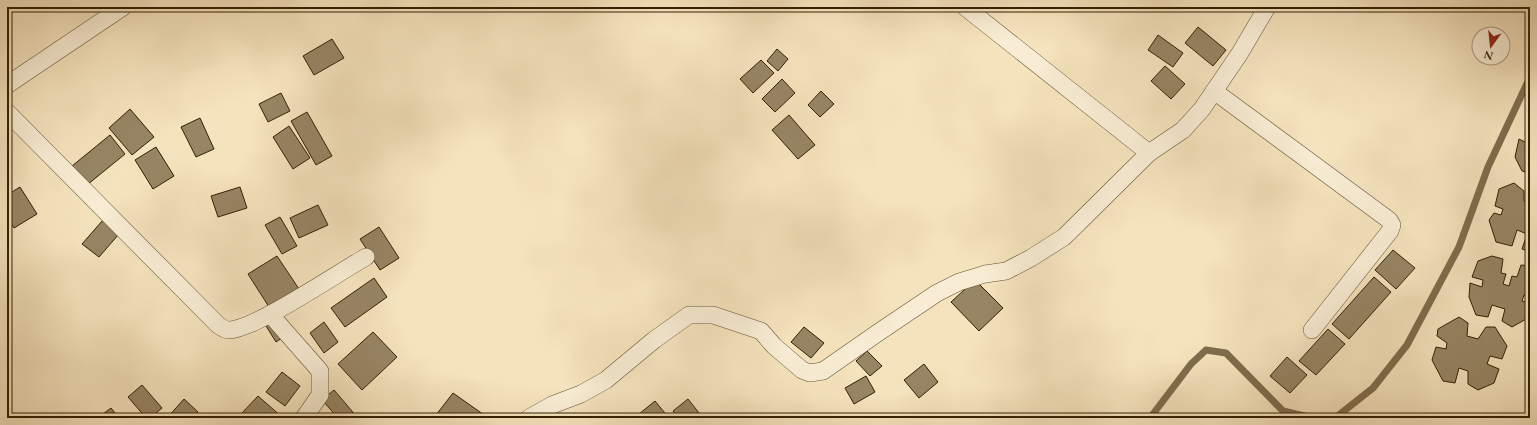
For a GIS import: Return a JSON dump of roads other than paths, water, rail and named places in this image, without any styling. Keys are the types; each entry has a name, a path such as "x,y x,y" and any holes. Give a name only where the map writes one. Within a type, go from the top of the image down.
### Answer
{"street":[{"path":"7,85 123,7"},
{"path":"965,7 1149,153"},
{"path":"529,418 552,405 581,394 606,380 654,340 689,315 713,315 761,331 774,346 802,370 810,373 823,371 938,293 959,282 985,274 1006,271 1064,237 1149,153 1183,130 1202,110 1267,7"},
{"path":"1214,91 1389,220 1392,225 1390,231 1312,330"},
{"path":"7,112 218,325 227,330 236,329 270,314 366,257"},
{"path":"270,314 320,370 320,395 304,418"}],"waterway":[{"path":"1335,418 1373,388 1407,345 1459,247 1488,167 1530,77"},
{"path":"1150,418 1191,364 1206,350 1226,353 1283,411 1313,418"}]}
